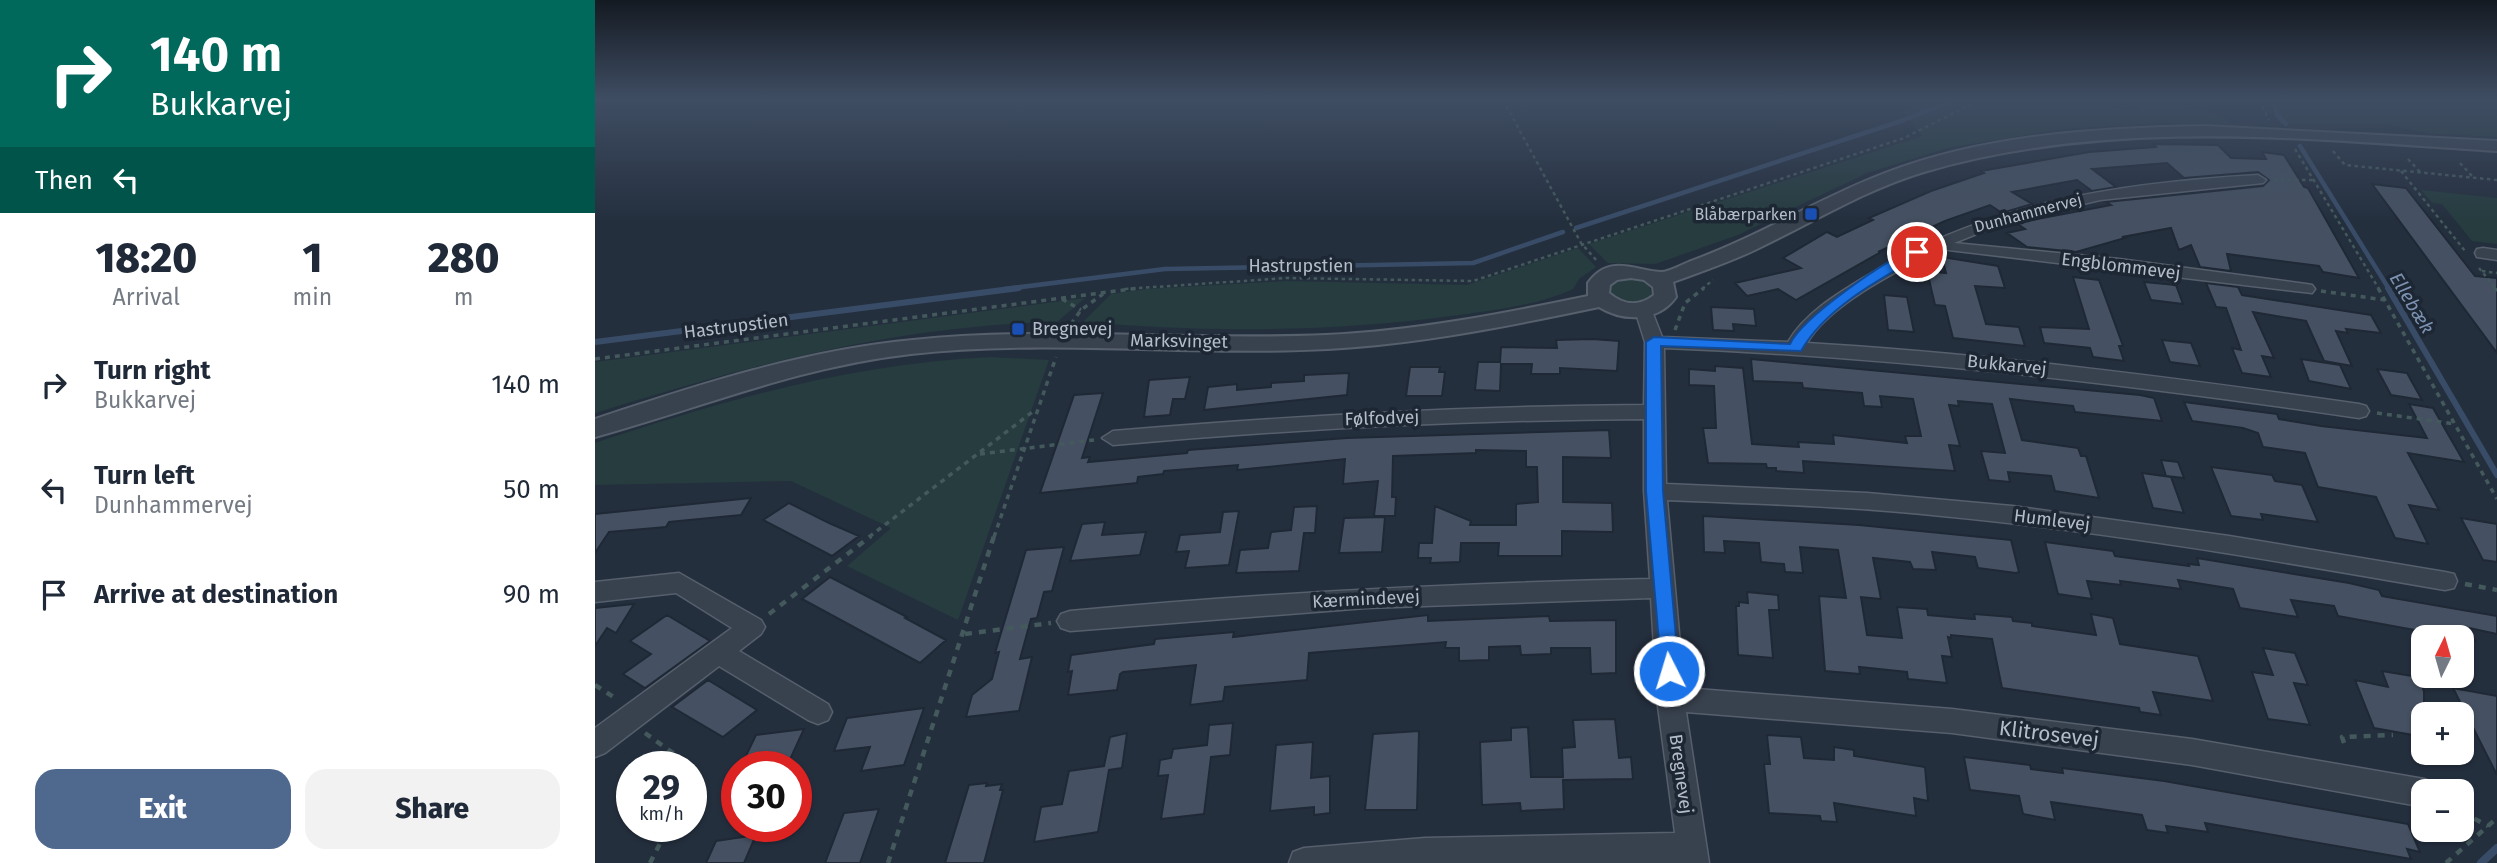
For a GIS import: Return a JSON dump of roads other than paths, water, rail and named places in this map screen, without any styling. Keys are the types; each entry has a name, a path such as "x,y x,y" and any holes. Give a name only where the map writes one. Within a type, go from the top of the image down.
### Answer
{"street":[{"path":"1659,280 1727,254 1864,188 1916,169 1971,154 2055,140"},
{"path":"2396,140 2497,146"},
{"name":"Dunhammervej","path":"1795,348 1798,340 1834,306 1885,271 1936,243 2001,218 2081,198 2164,186 2258,180"},
{"name":"Engblommevej","path":"1936,243 1954,248 2119,264 2306,289"},
{"path":"1642,272 1659,280 1664,285 1665,297 1644,310 1616,308 1602,300 1597,289 1599,283 1611,274 1642,272"},
{"name":"Marksvinget","path":"595,428 749,379 842,358 986,341 1058,352 1366,340 1482,325 1602,300"},
{"name":"Bregnevej","path":"1644,310 1664,342 1653,412 1655,491 1671,699 1692,855"},
{"name":"Bukkarvej","path":"1664,342 1795,348 1981,362 2152,380 2359,411"},
{"name":"Følfodvej","path":"1113,438 1297,422 1502,413 1653,412"},
{"name":"Humlevej","path":"1655,491 1867,501 2031,517 2216,541 2445,581"},
{"path":"595,592 679,583 752,627 595,744"},
{"name":"Kærmindevej","path":"1070,621 1388,597 1521,590 1662,589"},
{"path":"718,652 818,712"},
{"name":"Klitrosevej","path":"1671,699 1938,719 2192,752 2411,791"},
{"path":"1304,863 1425,853 1692,855"}],"waterway":[{"path":"1576,228 1842,140"},
{"name":"Ellebæk","path":"2300,146 2389,289"},
{"path":"1005,289 1165,269 1473,263 1563,232"},
{"path":"595,342 1019,288"},
{"name":"Ellebæk","path":"2388,288 2497,475"},
{"name":"Ellebæk","path":"2481,863 2497,848"}],"place":[{"name":"Blåbærparken","path":"1811,214"},
{"name":"Bregnevej","path":"1018,329"}]}
